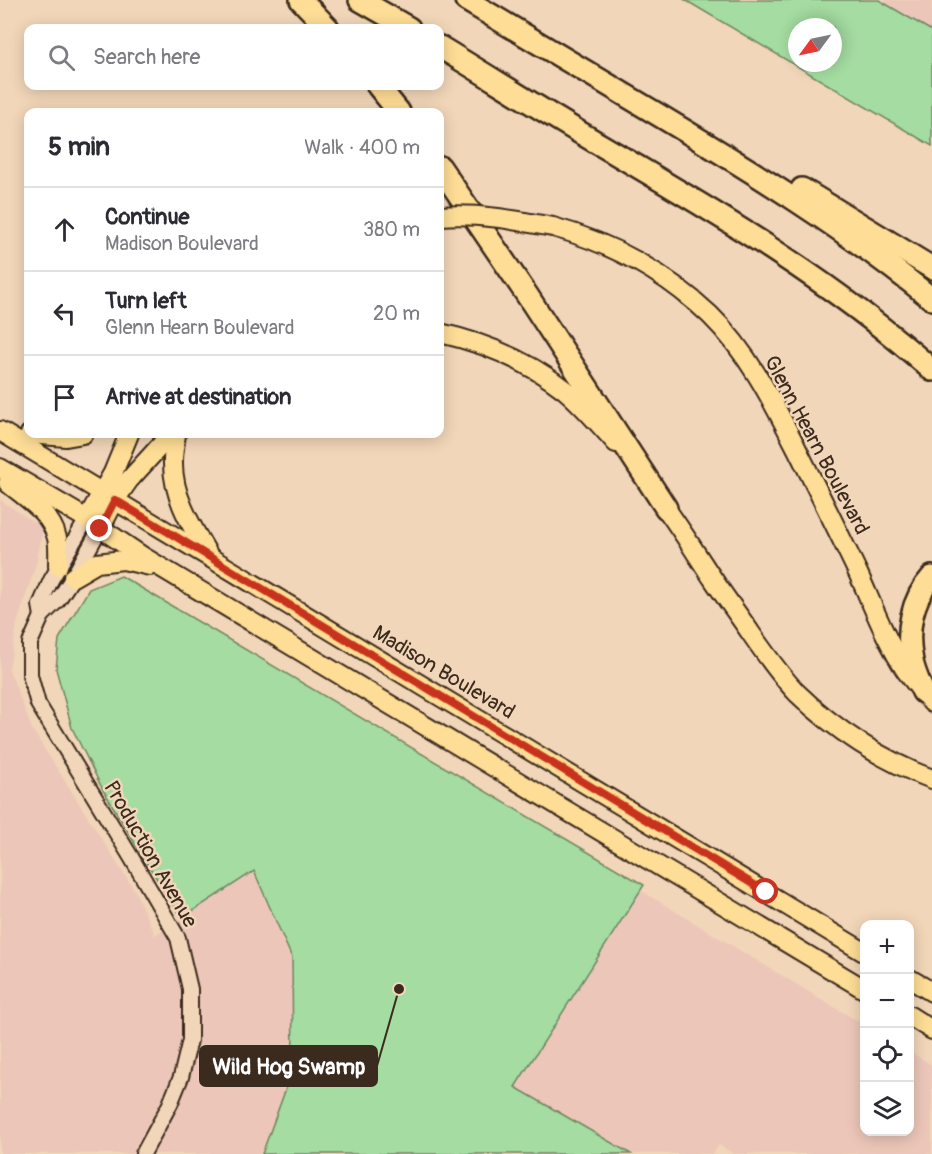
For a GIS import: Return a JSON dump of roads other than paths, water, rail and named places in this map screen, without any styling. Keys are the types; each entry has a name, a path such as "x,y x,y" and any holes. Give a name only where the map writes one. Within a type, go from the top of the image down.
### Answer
{"highway":[{"path":"301,0 324,24"},
{"path":"360,0 402,24"},
{"path":"466,0 734,161 833,226 932,299"},
{"path":"444,49 697,201 812,276 905,345 932,370"},
{"path":"381,90 396,108"},
{"path":"734,161 764,166 932,268"},
{"path":"444,173 666,508"},
{"path":"927,698 912,662 909,631 915,601 932,577"}],"main road":[{"name":"Glenn Hearn Boulevard","path":"444,216 507,219 574,233 615,250 657,274 710,315 742,352 762,381 828,509 891,643 906,671 927,698"},
{"path":"444,334 486,346 513,357 566,390 614,441 666,508 772,663 797,692 824,717 867,746 912,771 932,779"},
{"path":"0,430 24,432"},
{"name":"Madison Boulevard","path":"0,430 860,950"},
{"path":"93,524 108,496 113,473 127,438"},
{"path":"108,496 129,480 167,438"},
{"path":"176,438 173,462 176,489 187,517 210,557"},
{"path":"0,468 860,987"},
{"path":"0,476 45,513 54,526 66,572 97,562 123,560 165,569"},
{"path":"914,982 932,992"},
{"path":"914,1020 932,1030"}],"street":[{"name":"Production Avenue","path":"93,524 66,572 51,580 40,605 42,616 30,643 30,675 38,704 178,938 190,989 190,1040 182,1077 143,1154"}],"place":[{"name":"Wild Hog Swamp","path":"399,989"}]}
